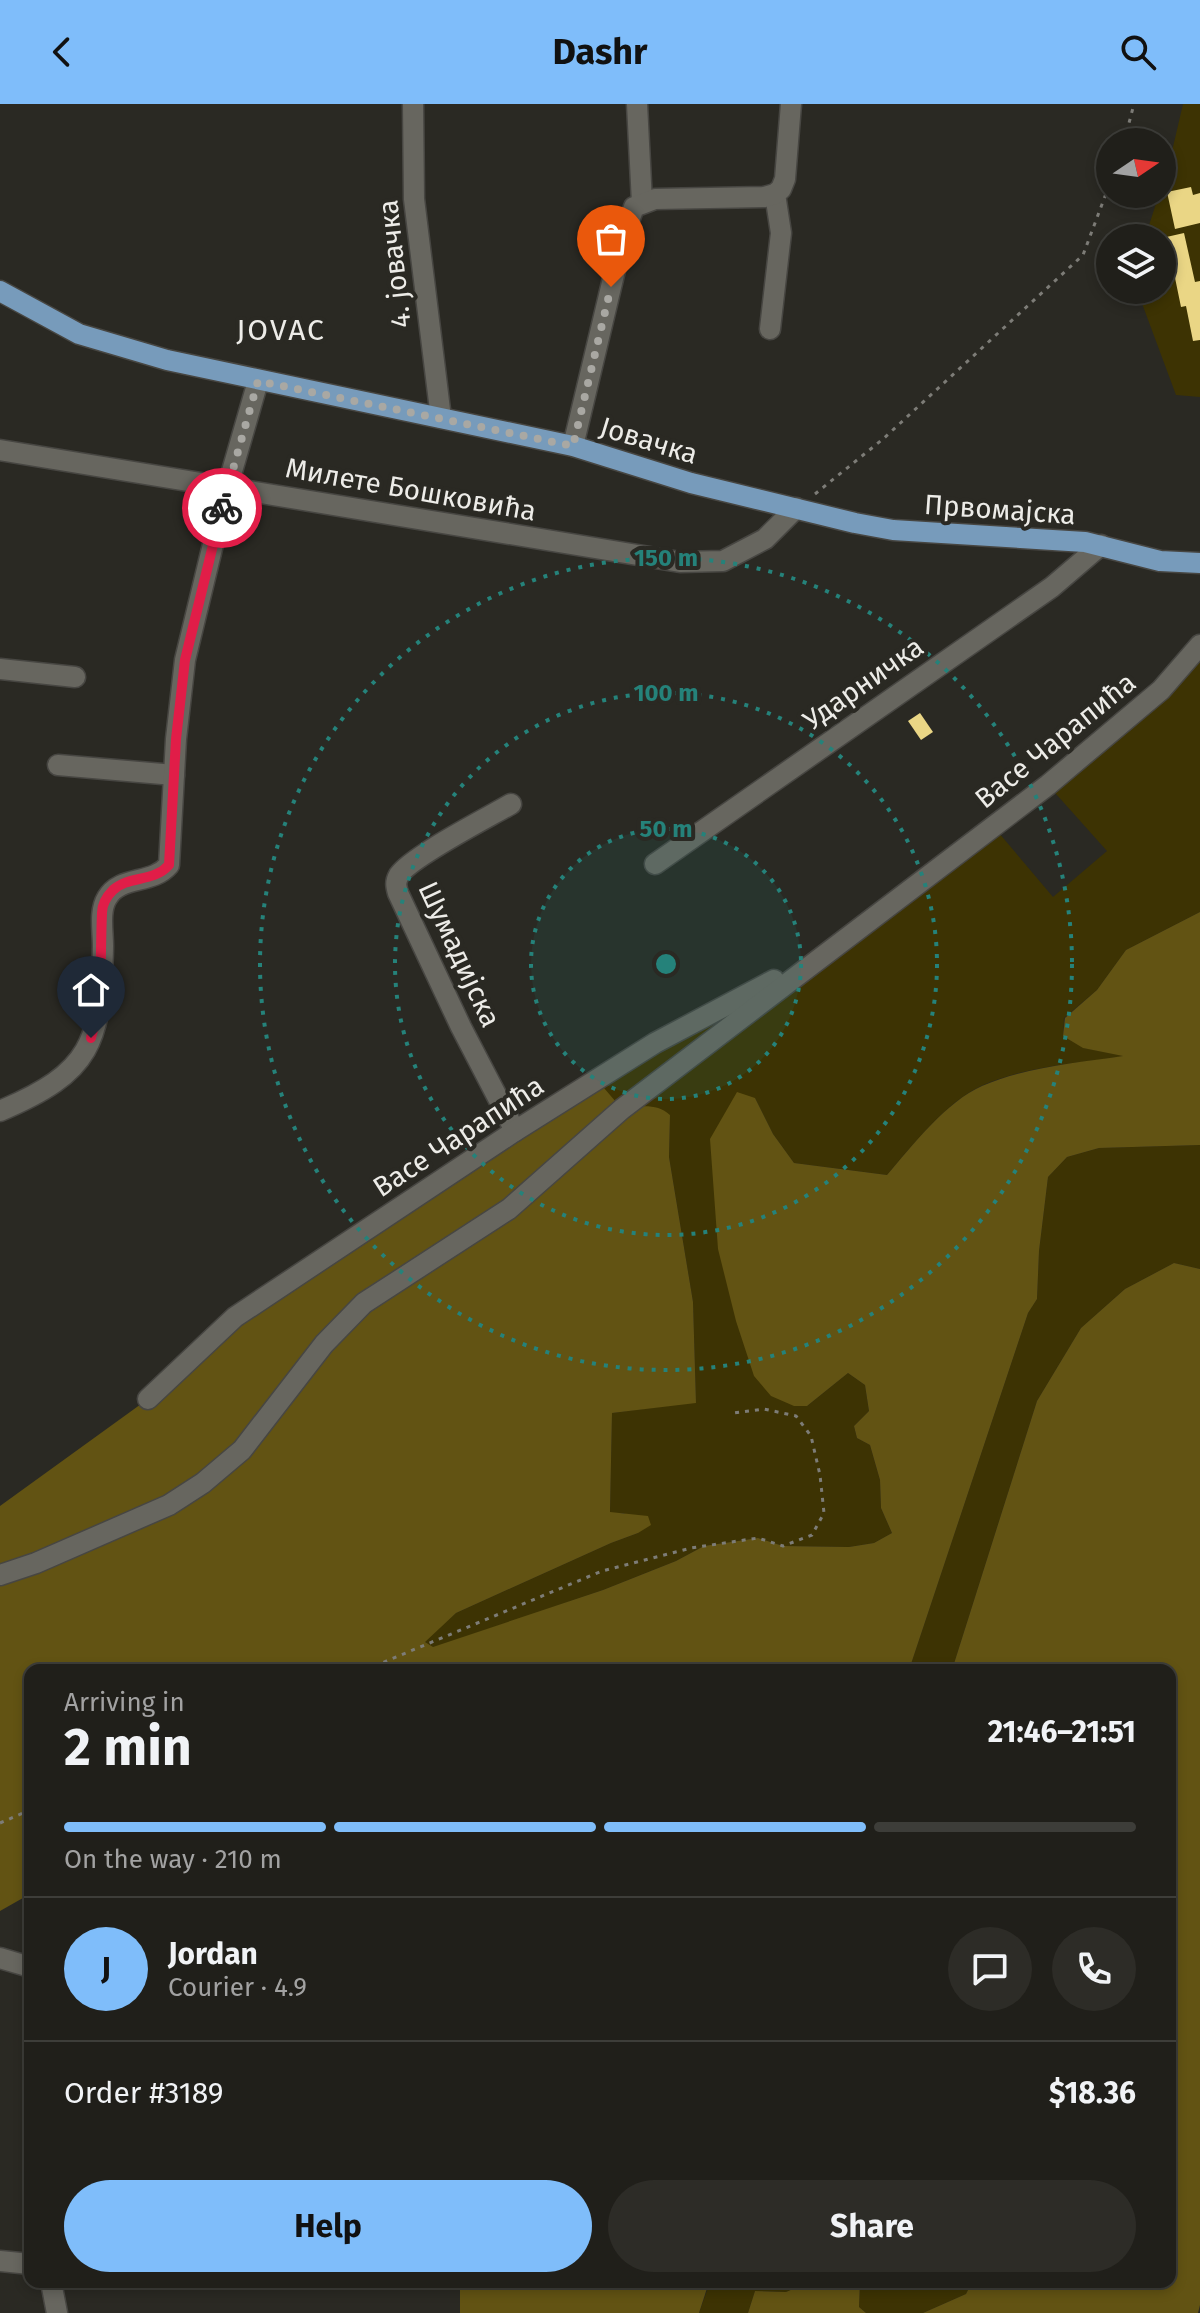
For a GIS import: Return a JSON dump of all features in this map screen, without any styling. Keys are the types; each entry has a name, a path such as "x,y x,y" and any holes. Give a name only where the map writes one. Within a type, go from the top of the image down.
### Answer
{"main road":[{"name":"Јовачка","path":"0,291 66,328 167,360 573,446 677,479 796,508"},
{"name":"Првомајска","path":"796,508 879,528 1062,540 1101,545 1151,559 1200,563"}],"street":[{"name":"4. јовачка","path":"413,104 414,199 441,418"},
{"path":"637,104 642,203"},
{"path":"573,446 622,241 634,207 655,199 750,198 775,194 785,179 791,104"},
{"path":"770,329 781,233 775,194"},
{"path":"0,1111 57,1083 77,1064 85,1052 100,1000 104,905 118,886 154,877 169,865 185,660 228,486 258,381"},
{"name":"Милете Бошковића","path":"0,450 680,562 723,561 765,539 796,508"},
{"name":"Ударничка","path":"655,864 1052,587 1101,545"},
{"name":"Васе Чарапића","path":"148,1399 235,1317 515,1131 655,1043 824,954 1048,785 1161,690 1200,645"},
{"path":"0,669 75,677"},
{"path":"58,765 174,775"},
{"name":"Шумадијска","path":"511,804 414,862 395,883 461,1027 515,1131"},
{"path":"0,1575 36,1563 169,1505 203,1483 242,1450 324,1344 364,1303 509,1209 622,1109 824,954"},
{"path":"0,1958 24,1965"},
{"path":"0,2261 24,2263"},
{"path":"52,2288 57,2313"}],"path":[{"path":"1128,128 1134,104"},
{"path":"796,508 883,439 1083,255 1101,208"},
{"path":"379,1664 602,1571 691,1548 758,1538 783,1546 812,1535 824,1513 811,1436 796,1416 764,1409 734,1413"},
{"path":"0,1823 24,1813"}],"shaded area":[{"path":"1183,104 1200,104 1200,397 1176,395 1142,304 1176,304 1176,224 1149,224 1155,208 1176,208 1176,134"},
{"path":"1200,645 1200,912 1126,950 1097,990 1064,1018 1063,1036 1084,1048 1126,1056 1034,1070 981,1086 942,1114 887,1175 794,1163 773,1134 755,1098 807,1406 848,1373 865,1385 869,1411 854,1426 857,1438 870,1445 880,1480 881,1508 892,1533 874,1543 849,1547 783,1546 758,1538 704,1546 676,1561 603,1590 433,1648 424,1641 456,1613 638,1533 624,1513 610,1513 612,1413 696,1402 693,1302 669,1157 670,1115 622,1109 611,1098 580,1090 824,954 993,826 1053,897 1107,851 1048,785"},
{"path":"1200,912 1200,1145 1099,1148 1067,1157 1048,1177 1037,1299 1028,1313 911,1664 24,1664 24,1897 0,1911 0,1506 148,1399 235,1317 580,1090 604,1088 622,1109 654,1107 670,1115 669,1157 693,1302 696,1403 612,1413 610,1512 648,1516 651,1525 456,1613 425,1642 433,1647 603,1590 676,1561 704,1546 758,1538 783,1546 849,1547 874,1543 892,1533 881,1508 880,1480 870,1445 857,1438 854,1426 869,1411 865,1385 848,1373 807,1406 794,1406 771,1396 754,1376 718,1249 710,1139 737,1092 755,1098 773,1134 794,1163 887,1175 943,1113 982,1086 1034,1070 1123,1056 1083,1048 1063,1036 1065,1018 1097,990 1126,950"},
{"path":"1200,1145 1200,1269 1174,1263 1125,1289 1081,1328 1037,1401 954,1664 911,1664 1028,1313 1037,1299 1048,1177 1067,1157 1099,1148"},
{"path":"1174,1263 1200,1269 1200,2305 1198,2313 923,2313 966,2294 969,2288 1176,2288 1176,1664 954,1664 1037,1401 1081,1328 1125,1289"},
{"path":"460,2288 707,2288 699,2313 460,2313"},
{"path":"708,2288 795,2288 786,2292 755,2291 748,2313 699,2313"},
{"path":"795,2288 860,2288 859,2307 866,2313 748,2313 755,2291 786,2292"},
{"path":"860,2288 969,2288 966,2294 923,2313 866,2313 859,2307"}],"building":[{"path":"1191,187 1193,195 1200,193 1200,223 1176,229 1170,208 1176,208 1176,190"},
{"path":"1184,233 1195,282 1200,281 1200,340 1193,341 1186,306 1181,307 1176,283 1176,235"},
{"path":"920,713 933,732 921,740 908,721"}],"way so far":[{"path":"222,508 258,381 573,446 611,287"}],"district":[{"name":"JOVAC","path":"281,330"}],"route":[{"path":"91,1038 100,1000 102,913 107,897 118,886 154,877 169,865 176,739 185,660 222,508"}]}
